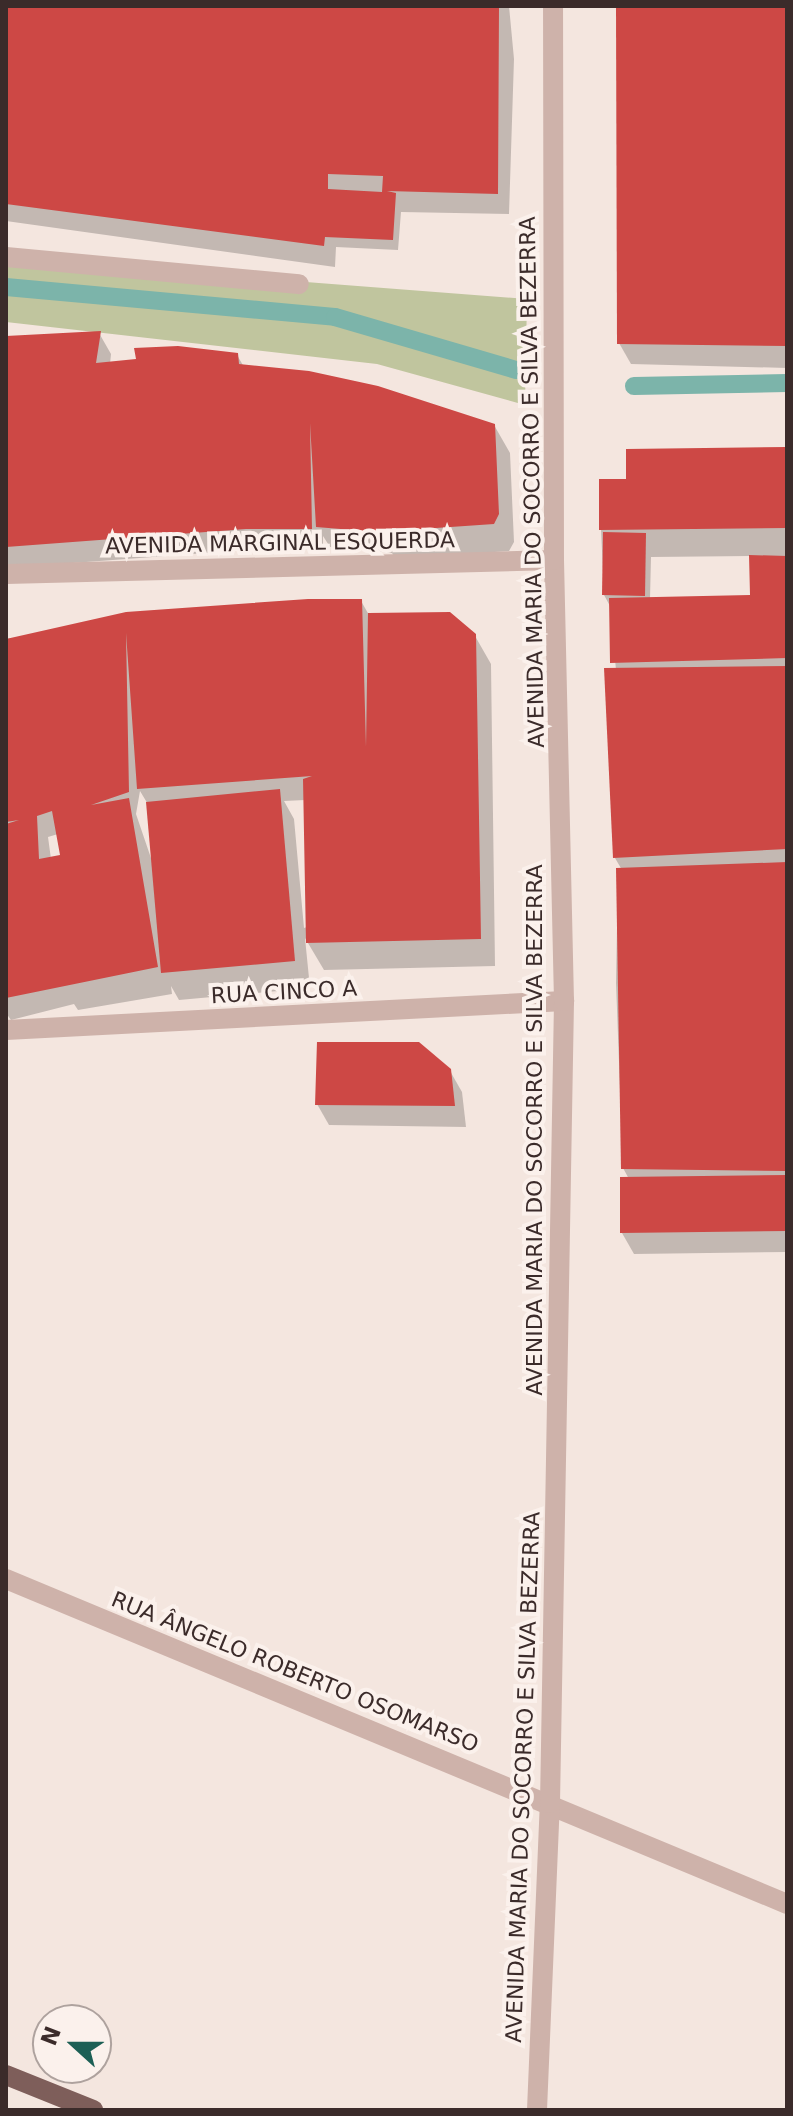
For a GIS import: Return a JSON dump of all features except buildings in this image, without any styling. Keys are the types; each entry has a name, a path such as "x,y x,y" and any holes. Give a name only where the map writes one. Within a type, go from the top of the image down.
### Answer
{"main road":[{"path":"6,2075 93,2110"}],"street":[{"name":"AVENIDA MARIA DO SOCORRO E SILVA BEZERRA","path":"537,2110 550,1803 564,1001 554,560 553,6"},
{"path":"6,257 299,284"},
{"name":"AVENIDA MARGINAL ESQUERDA","path":"6,574 554,560"},
{"name":"RUA CINCO A","path":"6,1030 564,1001"},
{"name":"RUA ÂNGELO ROBERTO OSOMARSO","path":"6,1579 787,1904"}],"green space":[{"path":"6,259 527,299 525,405 377,364 6,322"}],"waterway":[{"path":"6,287 335,317 516,370"},
{"path":"634,386 787,383"}]}
